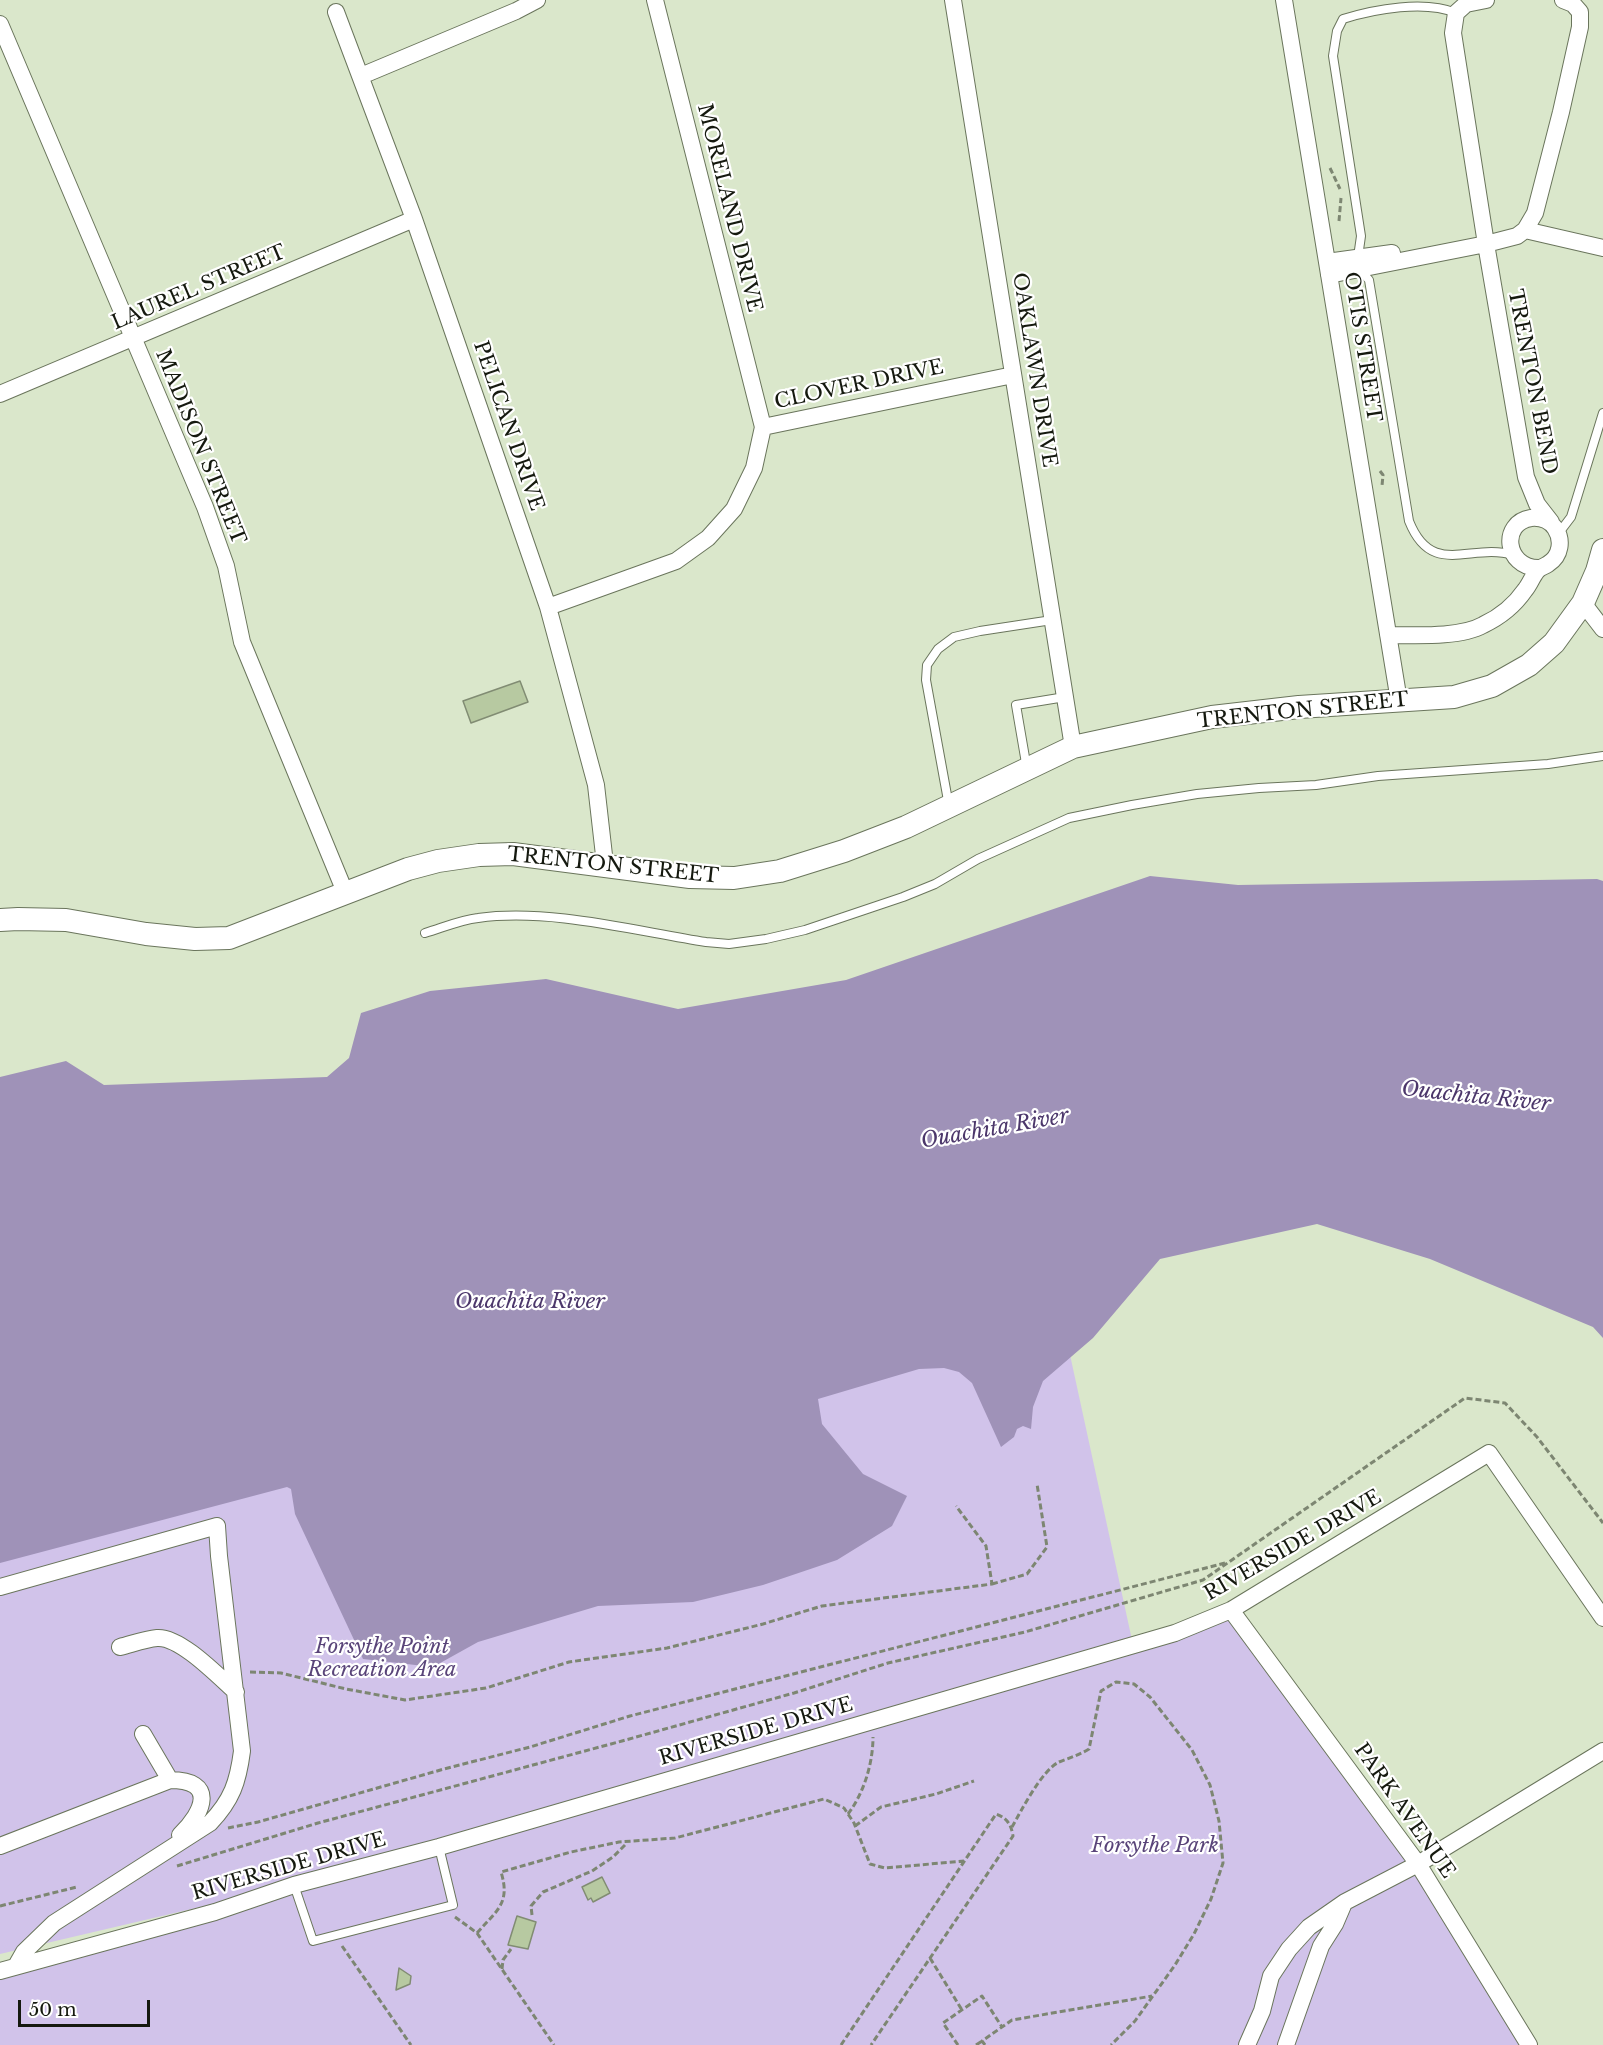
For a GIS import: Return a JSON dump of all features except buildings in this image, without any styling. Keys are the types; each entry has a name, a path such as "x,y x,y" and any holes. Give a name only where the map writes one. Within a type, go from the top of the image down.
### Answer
{"street":[{"path":"361,76 537,0"},
{"name":"MORELAND DRIVE","path":"656,0 763,427"},
{"name":"OAKLAWN DRIVE","path":"953,0 1073,747"},
{"name":"OTIS STREET","path":"1284,0 1399,701"},
{"path":"1456,14 1466,4 1486,0"},
{"path":"1328,268 1486,244 1517,236 1525,230 1535,213 1576,50 1580,12 1572,1"},
{"name":"PELICAN DRIVE","path":"336,12 414,219 548,607 596,785 605,864"},
{"name":"TRENTON BEND","path":"1456,14 1453,33 1526,477 1537,504 1555,528"},
{"name":"MADISON STREET","path":"0,24 205,507 226,566 242,642 345,892"},
{"name":"LAUREL STREET","path":"0,394 414,219"},
{"path":"1525,230 1603,248"},
{"name":"CLOVER DRIVE","path":"548,607 676,561 708,538 734,509 754,468 763,427 1013,375"},
{"path":"1531,518 1540,518 1555,528 1560,541 1557,556 1546,566 1538,568 1524,565 1513,555 1510,540 1517,525 1531,518"},
{"name":"TRENTON STREET","path":"0,920 66,920 146,934 195,939 229,938 408,869 438,861 479,855 513,854 605,864 690,877 734,878 780,871 844,851 906,827 1073,747 1212,717 1299,707 1454,697 1492,686 1529,664 1554,642 1583,603 1597,571 1603,550"},
{"path":"1388,635 1443,634 1481,627 1508,611 1526,590 1538,568"},
{"path":"1583,603 1603,629"},
{"name":"RIVERSIDE DRIVE","path":"8,1969 215,1912 294,1885 439,1847 1175,1633 1231,1610 1489,1453 1603,1618"},
{"path":"0,1587 217,1526 242,1751 237,1783 225,1806 210,1823 54,1923 8,1969"},
{"name":"PARK AVENUE","path":"1231,1610 1419,1864 1529,2045"},
{"path":"120,1647 159,1637 186,1648 236,1692"},
{"path":"143,1734 170,1780"},
{"path":"1247,2045 1262,2011 1271,1976 1289,1949 1309,1927 1345,1902 1419,1864 1603,1751"},
{"path":"0,1846 170,1780 185,1780 196,1785 201,1793 201,1804 192,1824 160,1854"},
{"path":"1286,2045 1321,1946 1345,1902"}],"lane":[{"path":"1456,14 1446,8 1427,4 1369,10 1342,20 1337,31 1333,56 1361,236 1359,263 1369,280 1409,521 1414,532 1432,552 1442,555 1500,552 1513,555"},
{"path":"1555,528 1570,518 1603,413"},
{"path":"949,807 926,680 927,665 938,649 954,637 1052,620"},
{"path":"1027,769 1016,705 1065,697"},
{"path":"425,933 477,918 521,915 548,917 706,942 729,944 766,939 805,930 903,897 935,884 978,859 1069,818 1197,794 1259,788 1316,786 1378,776 1548,764 1603,756"},
{"path":"294,1885 313,1941 453,1905 439,1847"}],"path":[{"path":"223,1853 318,1823 794,1693 888,1663 1025,1632 1203,1580 1465,1398 1505,1403 1537,1437 1603,1523"},
{"path":"233,1672 281,1673 346,1689 405,1700 486,1688 569,1662 667,1648 763,1624 822,1606 992,1584 1027,1574 1047,1547 1037,1484"},
{"path":"956,1506 986,1546 992,1584"},
{"path":"223,1829 258,1822 530,1747 630,1716 1228,1562"},
{"path":"871,2045 1012,1836 1012,1827 1026,1801 1057,1763 1074,1758 1089,1749 1101,1691 1116,1682 1134,1684 1150,1697 1192,1750 1210,1785 1219,1821 1223,1863 1211,1899 1194,1934 1135,2021 1111,2045"},
{"path":"848,1814 854,1806 871,1765 873,1735"},
{"path":"855,1826 881,1807 936,1794 975,1780"},
{"path":"477,1934 502,1907 506,1888 501,1872 571,1852 628,1841 675,1838 824,1799 844,1808 855,1826 870,1864 885,1868 964,1861"},
{"path":"841,2045 996,1814 1005,1817 1012,1827"},
{"path":"532,1915 531,1906 543,1892 592,1871 614,1857 628,1841"},
{"path":"441,1908 477,1934 554,2045"},
{"path":"336,1935 411,2045"},
{"path":"502,1970 503,1960 510,1949"},
{"path":"930,1958 962,2010"},
{"path":"976,2045 1012,2020 1154,1995"},
{"path":"958,2045 943,2023 982,1996 1002,2027"},
{"path":"982,2041 985,2045"}],"green space":[{"path":"1057,1295 1132,1640 1231,1610 1418,1864 1532,2045 0,2045 0,1971 294,1885 0,1954 0,1559 461,1434"}],"water":[{"name":"Ouachita River","path":"1150,876 1238,885 1597,879 1603,881 1603,1338 1593,1327 1430,1259 1317,1224 1160,1259 1093,1338 1043,1381 1033,1407 1031,1429 1023,1426 1017,1429 1014,1437 1001,1447 972,1383 959,1372 944,1368 919,1369 818,1399 822,1424 863,1474 907,1496 892,1526 837,1560 763,1585 693,1602 598,1606 478,1642 433,1667 363,1659 295,1514 291,1489 287,1487 0,1563 0,1077 66,1061 104,1085 327,1077 349,1058 361,1013 430,991 546,979 678,1009 846,980"}],"park label":[{"name":"Forsythe Point Recreation Area","path":"382,1658"},
{"name":"Forsythe Park","path":"1155,1846"}]}
